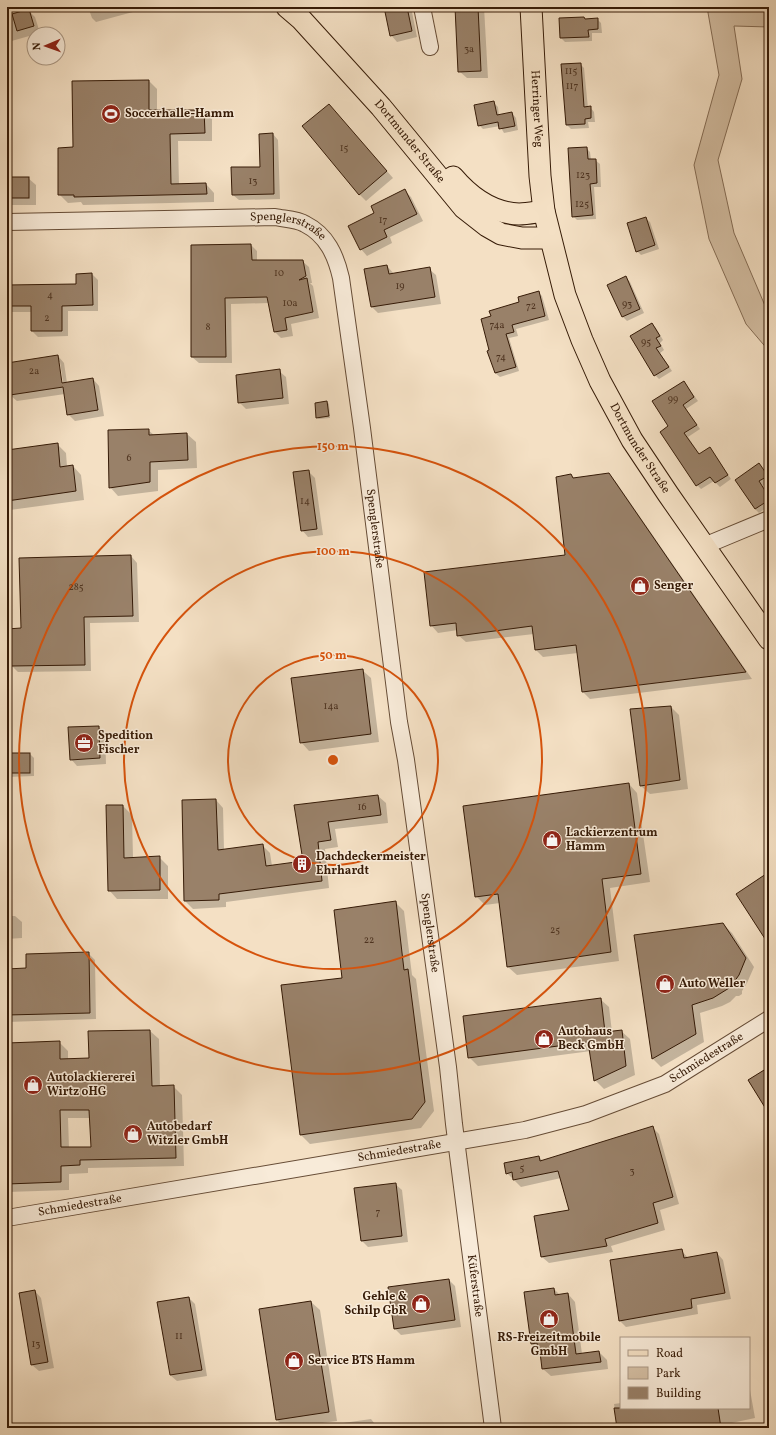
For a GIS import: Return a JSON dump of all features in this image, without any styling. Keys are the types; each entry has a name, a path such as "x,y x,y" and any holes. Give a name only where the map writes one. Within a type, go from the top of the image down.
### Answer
{"main road":[{"name":"Dortmunder Straße","path":"287,7 301,19 381,107 464,208 487,226 501,234 522,238 550,238"},
{"name":"Dortmunder Straße","path":"305,7 371,78 458,184 478,201 498,211 520,214 544,211 565,295 582,340 600,381 632,440 769,639"},
{"name":"Herringer Weg","path":"531,7 540,176 544,211"}],"street":[{"path":"422,7 430,47"},
{"name":"Spenglerstraße","path":"7,222 274,217 305,224 322,237 337,262 350,343 399,722 406,760 448,1067 456,1143"},
{"path":"704,546 769,519"},
{"name":"Schmiedestraße","path":"7,1218 456,1143 525,1130 586,1114 665,1084 769,1019"},
{"name":"Küferstraße","path":"456,1143 493,1428"}],"green space":[{"path":"707,7 769,7 769,27 734,26 742,79 718,160 734,233 769,315 769,351 746,324 709,239 694,165 719,75"}],"building":[{"path":"384,7 407,7 412,31 390,36"},
{"path":"455,7 478,7 481,71 458,72"},
{"path":"29,9 34,26 26,26 26,28 17,31 12,14"},
{"path":"584,17 585,19 598,18 598,29 588,30 589,37 560,38 559,18"},
{"path":"581,63 584,107 591,106 591,118 585,119 585,124 566,125 561,64"},
{"name":"Soccerhalle-Hamm","path":"149,80 149,110 204,110 205,133 170,134 171,184 206,183 207,194 74,197 74,195 58,195 58,148 73,147 72,81"},
{"path":"494,101 497,115 512,112 515,126 499,129 498,122 478,126 474,105"},
{"path":"329,104 387,171 359,195 302,126"},
{"path":"273,133 274,194 232,195 231,167 260,167 259,134"},
{"path":"587,147 588,159 596,159 597,183 590,184 593,215 572,217 568,148"},
{"path":"7,177 29,177 29,198 7,198"},
{"path":"405,189 417,214 384,230 387,237 360,250 348,226 374,213 371,206"},
{"path":"646,217 655,245 636,252 627,223"},
{"path":"251,244 252,260 303,260 306,276 299,280 307,278 313,312 285,318 287,330 274,332 267,297 225,298 226,357 191,357 191,245"},
{"path":"387,265 389,274 430,267 435,297 371,307 364,269"},
{"path":"92,273 93,305 62,306 62,331 31,331 31,306 7,306 7,285 76,284 76,274"},
{"path":"626,276 640,309 622,317 607,285"},
{"path":"539,291 545,316 512,325 514,332 506,334 516,367 495,373 487,351 489,350 481,319 491,316 489,311 519,302 518,297"},
{"path":"652,323 660,336 656,338 661,346 656,348 669,367 654,376 630,336"},
{"path":"58,355 62,383 93,378 98,410 67,415 63,387 10,395 7,379 7,363"},
{"path":"280,369 283,398 238,403 236,375"},
{"path":"684,381 694,397 683,405 697,425 684,433 699,454 710,447 728,475 715,483 710,477 696,486 660,432 668,426 652,401"},
{"path":"327,401 329,416 316,418 315,403"},
{"path":"149,429 149,435 187,433 188,460 150,462 150,482 109,488 108,430"},
{"path":"58,443 60,467 73,465 76,491 7,501 7,450"},
{"path":"759,463 768,476 759,481 769,497 769,500 755,509 735,480"},
{"path":"309,470 317,529 301,531 293,472"},
{"path":"609,473 746,672 582,692 576,645 535,650 532,626 457,636 456,623 430,626 424,572 565,555 556,477 571,474 573,478"},
{"path":"131,555 133,616 84,617 85,665 11,666 7,661 7,629 21,628 19,558"},
{"path":"363,669 371,734 300,743 291,678"},
{"path":"671,706 680,780 640,786 630,709"},
{"name":"Spedition Fischer","path":"99,726 100,758 70,760 68,727"},
{"path":"7,753 30,753 30,773 7,773"},
{"name":"Lackierzentrum Hamm","path":"629,783 641,874 602,879 611,952 507,967 498,894 475,897 463,806"},
{"path":"378,795 381,815 328,822 331,840 318,842 322,881 219,894 219,900 184,901 182,800 216,799 218,850 263,844 266,866 303,861 294,805"},
{"path":"106,805 123,805 124,858 160,856 160,890 108,891"},
{"path":"769,872 769,945 736,894"},
{"path":"396,901 404,970 408,969 425,1102 412,1119 300,1135 281,985 342,978 334,910"},
{"name":"Auto Weller","path":"723,923 746,958 739,975 734,982 734,985 713,998 692,1005 696,1034 652,1059 634,935"},
{"path":"89,952 90,1013 7,1015 7,969 26,968 26,954"},
{"name":"Autohaus Beck GmbH","path":"601,998 605,1032 622,1030 626,1066 594,1081 588,1042 468,1058 463,1016"},
{"path":"150,1030 152,1086 174,1085 176,1158 80,1160 80,1165 61,1166 61,1182 7,1184 7,1043 60,1041 60,1059 89,1058 88,1031","holes":["60,1110 89,1110 91,1147 61,1147"]},
{"path":"769,1067 769,1114 748,1080"},
{"path":"653,1126 673,1197 653,1203 658,1223 605,1239 607,1246 541,1257 534,1216 569,1210 558,1171 513,1180 512,1172 506,1174 504,1163 539,1156 540,1161"},
{"path":"396,1183 402,1236 361,1241 354,1188"},
{"path":"682,1249 684,1258 717,1252 725,1293 691,1299 692,1308 619,1321 610,1260"},
{"name":"Gehle & Schilp GbR","path":"449,1279 455,1320 394,1329 388,1287"},
{"name":"RS-Freizeitmobile GmbH","path":"554,1288 555,1295 568,1293 576,1354 599,1351 601,1362 542,1369 540,1352 538,1353 537,1343 531,1344 524,1292"},
{"path":"35,1290 48,1362 31,1365 19,1293"},
{"path":"189,1297 202,1370 170,1375 157,1302"},
{"name":"Service BTS Hamm","path":"311,1301 329,1412 276,1420 259,1309"},
{"path":"614,1408 718,1409 721,1428 617,1428"}],"place":[{"name":"Soccerhalle-Hamm","path":"111,114"},
{"name":"Senger","path":"640,586"},
{"name":"Spedition Fischer","path":"84,743"},
{"name":"Lackierzentrum Hamm","path":"552,840"},
{"name":"Dachdeckermeister Ehrhardt","path":"302,864"},
{"name":"Auto Weller","path":"665,984"},
{"name":"Autohaus Beck GmbH","path":"544,1039"},
{"name":"Autolackiererei Wirtz oHG","path":"33,1085"},
{"name":"Autobedarf Witzler GmbH","path":"133,1134"},
{"name":"Gehle & Schilp GbR","path":"421,1304"},
{"name":"RS-Freizeitmobile GmbH","path":"549,1319"},
{"name":"Service BTS Hamm","path":"294,1361"}]}
